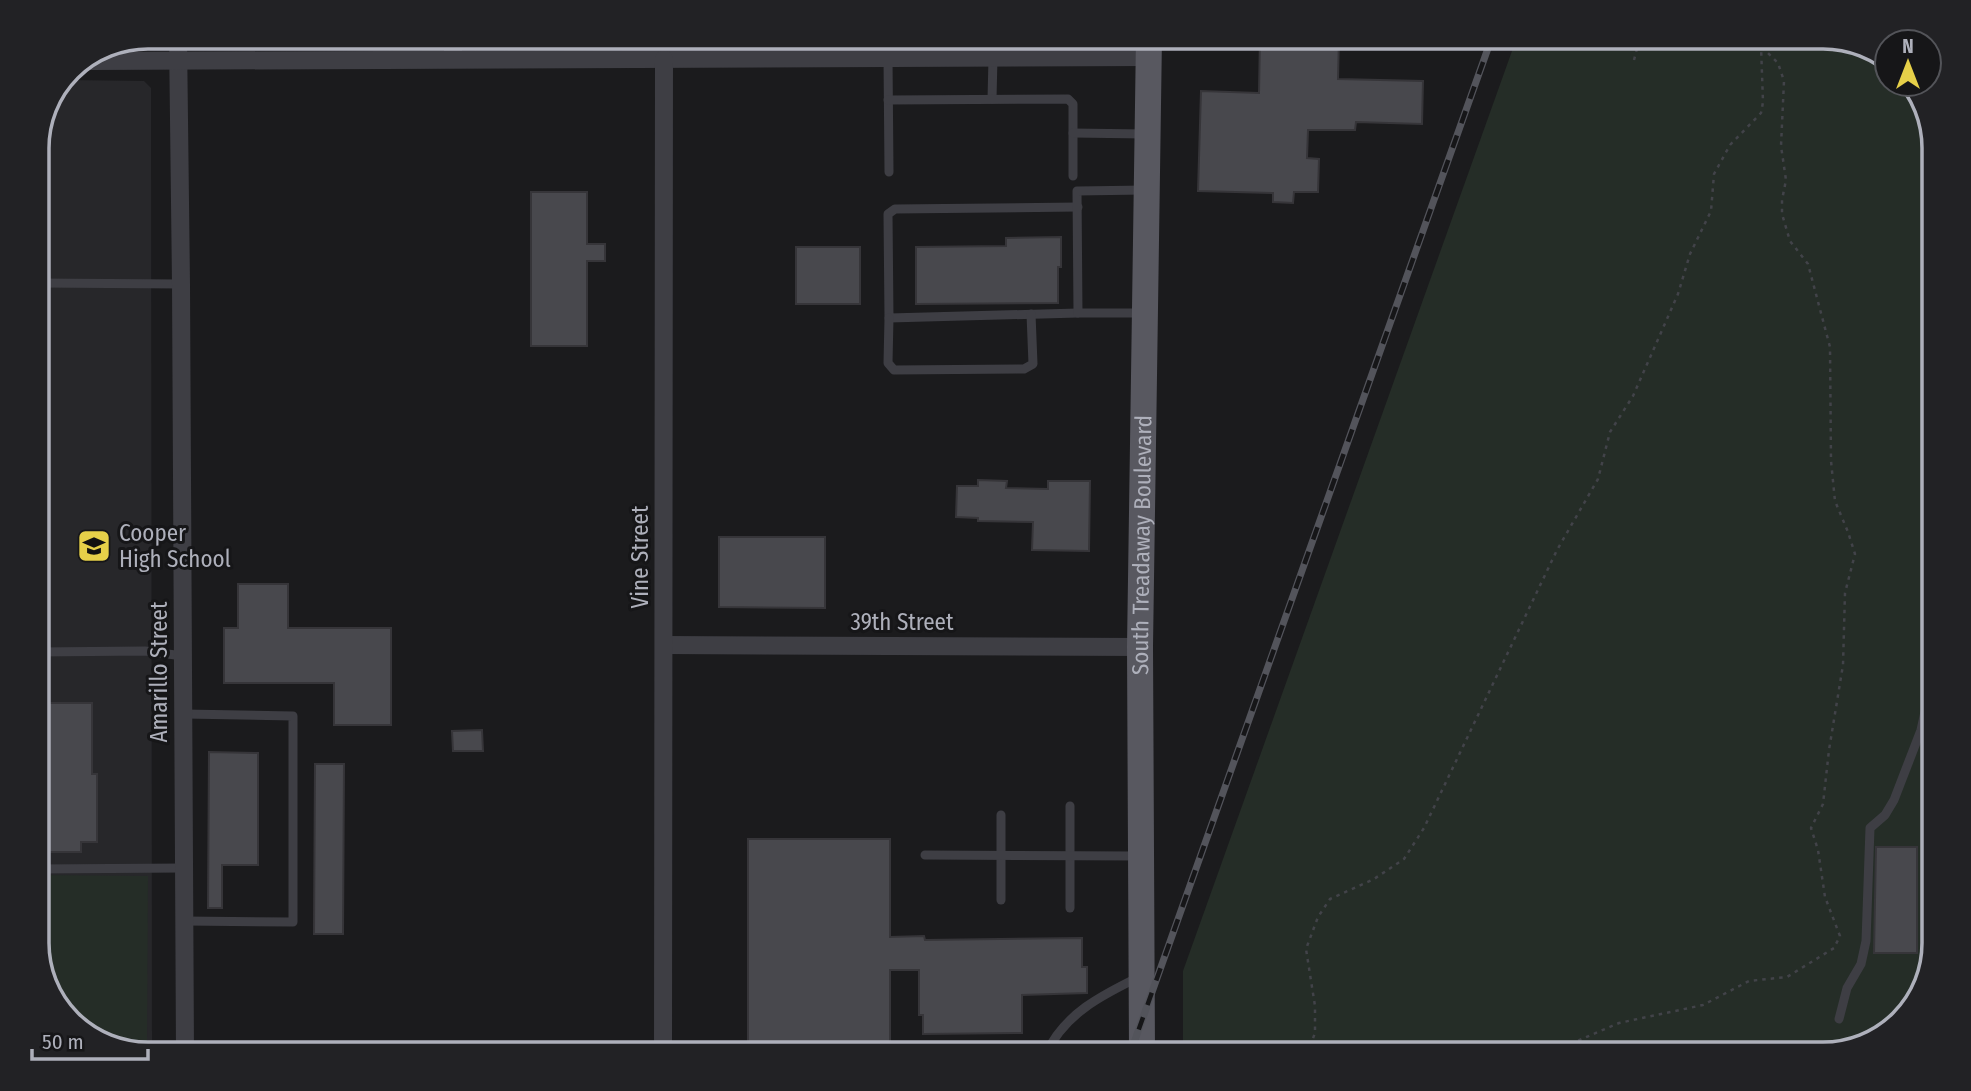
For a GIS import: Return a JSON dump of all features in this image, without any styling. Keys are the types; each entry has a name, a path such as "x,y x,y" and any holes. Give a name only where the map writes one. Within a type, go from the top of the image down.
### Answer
{"main road":[{"name":"South Treadaway Boulevard","path":"1142,1042 1140,647 1149,49"}],"street":[{"name":"Amarillo Street","path":"178,49 185,1042"},
{"path":"453,49 453,58"},
{"path":"101,61 993,58 1121,49"},
{"name":"Vine Street","path":"663,1042 664,59"},
{"name":"39th Street","path":"664,645 1140,647"}],"lane":[{"path":"888,58 889,172"},
{"path":"992,99 993,58"},
{"path":"888,100 1068,99 1073,104 1073,176"},
{"path":"1073,134 1147,134"},
{"path":"1078,313 1077,191 1147,190"},
{"path":"1031,314 1032,364 1024,369 894,370 888,363 888,214 895,209 1078,207"},
{"path":"49,283 181,284"},
{"path":"888,317 1145,313"},
{"path":"49,652 145,651 183,656"},
{"path":"184,714 293,716 293,922 186,921"},
{"path":"1839,1019 1847,988 1861,964 1866,940 1870,828 1885,815 1894,800 1922,725"},
{"path":"1070,806 1070,908"},
{"path":"1001,815 1001,900"},
{"path":"925,855 1140,856"},
{"path":"49,869 184,868"},
{"path":"1053,1042 1087,1004 1140,976"}],"path":[{"path":"1634,60 1637,49"},
{"path":"1312,1042 1315,1033 1315,1006 1306,949 1318,917 1330,900 1374,879 1404,859 1424,828 1557,550 1598,479 1610,432 1633,396 1678,294 1690,254 1711,211 1714,174 1730,145 1761,113 1761,49"},
{"path":"1575,1042 1619,1023 1703,1004 1749,981 1787,977 1834,948 1840,936 1825,897 1818,850 1811,828 1823,804 1843,665 1845,593 1855,554 1849,532 1835,501 1831,461 1830,346 1808,264 1790,241 1782,214 1786,180 1782,146 1784,81 1778,63 1764,49"}],"shaded area":[{"path":"1513,49 1823,49 1848,52 1873,63 1873,98 1908,98 1917,116 1922,142 1922,943 1919,968 1905,998 1888,1017 1867,1032 1842,1040 1823,1042 1183,1042 1183,971"},
{"name":"Cooper High School","path":"77,80 144,81 151,88 152,1042 148,1042 116,1037 83,1017 59,987 49,949 49,142 59,104"},
{"path":"49,875 148,876 147,1042 129,1040 104,1032 74,1008 59,987 49,949"}],"building":[{"path":"1260,49 1339,49 1338,79 1423,81 1422,124 1356,122 1355,130 1308,130 1307,158 1319,159 1318,192 1294,192 1293,203 1273,202 1273,193 1198,191 1201,91 1259,93"},
{"path":"531,192 587,192 587,244 605,244 605,261 587,261 587,346 531,346"},
{"path":"1061,237 1058,303 916,304 916,247 1006,246 1006,238"},
{"path":"796,247 860,247 860,304 796,304"},
{"path":"978,480 1007,481 1006,488 1048,489 1048,481 1090,481 1089,551 1032,550 1033,522 978,521 978,518 956,517 957,486 978,486"},
{"path":"719,537 825,537 825,608 719,607"},
{"path":"238,584 288,584 288,628 391,628 391,725 334,725 334,683 224,683 224,628 238,628"},
{"path":"49,703 92,703 92,774 97,774 97,842 81,842 81,852 49,852"},
{"path":"482,730 483,751 453,751 452,731"},
{"path":"209,752 258,753 258,865 222,865 222,908 208,908"},
{"path":"315,764 344,764 343,934 314,934"},
{"path":"748,839 890,839 890,937 924,936 925,940 1082,938 1082,967 1087,967 1087,993 1022,995 1022,1033 923,1034 923,1015 919,1015 919,970 890,970 890,1042 748,1042"},
{"path":"1876,847 1917,847 1917,953 1874,953"}],"railway":[{"path":"1134,1042 1488,49"}],"place":[{"name":"Cooper High School","path":"94,546"}]}
